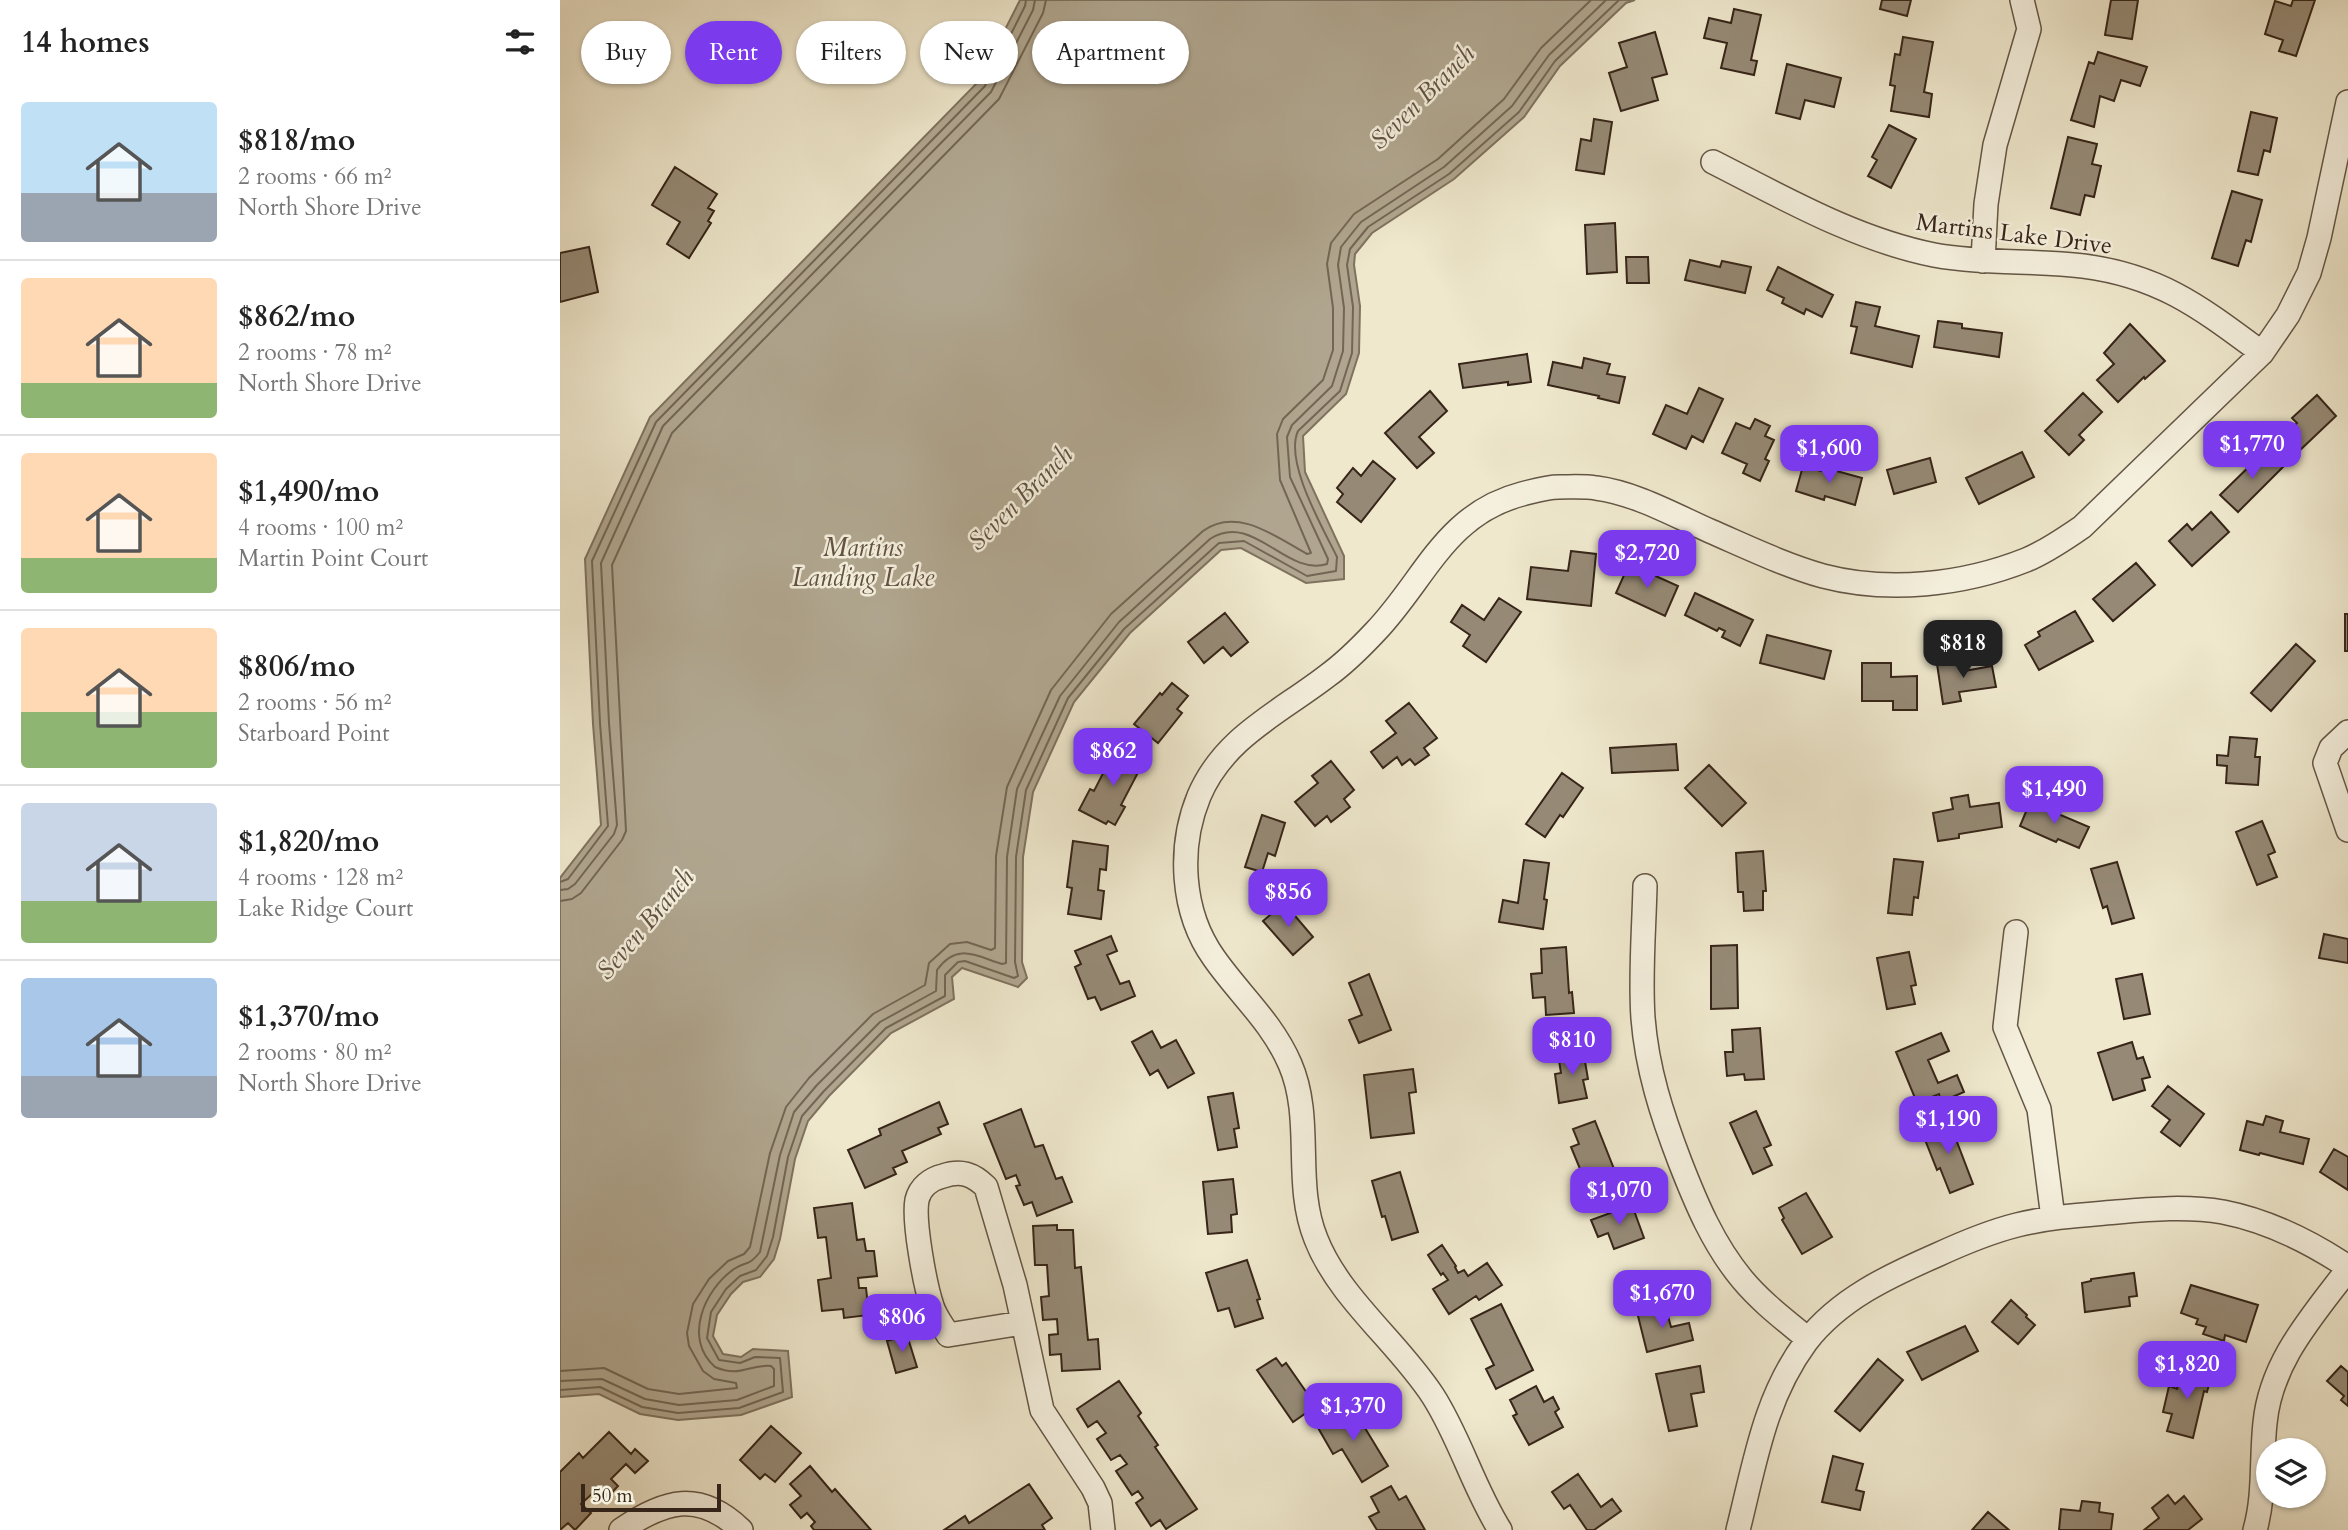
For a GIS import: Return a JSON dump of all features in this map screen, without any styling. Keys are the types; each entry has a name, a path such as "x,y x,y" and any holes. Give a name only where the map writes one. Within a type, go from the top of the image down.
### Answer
{"street":[{"path":"1983,261 1986,204 1995,145 2029,29 2022,0"},
{"path":"1500,1530 1433,1396 1406,1357 1343,1286 1324,1259 1313,1233 1307,1208 1301,1109 1291,1066 1269,1025 1212,956 1201,935 1192,910 1187,883 1186,853 1190,824 1200,795 1217,765 1237,740 1256,724 1325,678 1352,656 1385,622 1449,537 1474,516 1505,499 1551,487 1598,488 1632,498 1785,563 1824,576 1887,584 1972,577 2028,559 2056,545 2082,527 2262,353 2288,315 2309,273 2342,160 2348,102"},
{"name":"Martins Lake Drive","path":"1713,162 1849,229 1888,243 1934,255 1983,261 2080,265 2141,279 2197,305 2262,353"},
{"path":"2348,732 2331,748 2325,763 2348,830"},
{"path":"1645,886 1643,1017 1649,1067 1661,1112 1695,1201 1715,1241 1741,1278 1769,1307 1808,1339"},
{"path":"2016,932 2005,1027 2039,1109 2053,1218"},
{"path":"1022,1322 948,1335 932,1307 916,1226 917,1199 922,1189 933,1179 952,1172 964,1173 975,1177 986,1187 1015,1285 1042,1410 1093,1488 1100,1503 1103,1530"},
{"path":"1738,1530 1769,1406 1785,1373 1808,1339 1844,1304 1885,1278 1980,1236 2016,1225 2053,1218 2160,1208 2220,1212 2254,1220 2319,1248 2348,1268 2294,1341 2274,1379 2265,1421 2260,1513 2255,1530"},
{"path":"621,1530 647,1513 669,1504 692,1503 718,1511 741,1530"}],"water":[{"name":"Martins Landing Lake","path":"1020,0 1635,0 1626,3 1560,66 1524,117 1454,179 1372,233 1355,254 1360,306 1359,353 1346,394 1303,436 1305,472 1344,556 1344,579 1306,583 1241,548 1221,550 1130,633 1074,702 1033,792 1023,857 1022,962 1027,978 1018,987 962,968 952,977 954,999 891,1033 808,1121 795,1159 774,1259 760,1277 743,1282 731,1294 717,1315 713,1336 723,1354 741,1357 753,1349 788,1351 792,1397 741,1415 678,1420 640,1414 599,1394 560,1397 560,878 601,825 585,559 650,417 976,84 1018,84 1018,21 1009,21"}],"building":[{"path":"1882,0 1911,0 1907,16 1880,9"},
{"path":"2111,0 2138,0 2132,39 2105,35"},
{"path":"2293,0 2315,0 2296,56 2279,51 2283,40 2265,34 2275,1 2291,6"},
{"path":"1734,9 1761,15 1751,60 1757,61 1754,75 1721,68 1727,43 1704,38 1709,18 1731,23"},
{"path":"1655,32 1667,74 1652,78 1658,100 1621,111 1609,73 1627,67 1619,43"},
{"path":"1903,37 1933,42 1924,92 1932,94 1929,117 1891,111 1895,86 1890,85 1895,54 1900,55"},
{"path":"2098,52 2147,67 2140,86 2121,80 2114,101 2100,96 2094,127 2071,120 2089,62 2094,64"},
{"path":"1787,64 1841,78 1834,107 1805,100 1800,119 1776,113"},
{"path":"2251,112 2277,118 2270,152 2264,150 2258,175 2238,171"},
{"path":"1594,119 1612,122 1604,174 1576,170 1581,139 1591,141"},
{"path":"1889,125 1916,139 1891,188 1868,176 1877,160 1872,157"},
{"path":"2068,137 2097,144 2092,164 2101,166 2094,197 2085,195 2080,215 2051,208"},
{"path":"675,167 717,194 708,208 714,211 708,221 711,223 689,258 667,244 680,222 652,205"},
{"path":"2232,191 2262,200 2251,242 2246,240 2238,266 2212,258"},
{"path":"1615,223 1617,272 1587,274 1585,225"},
{"path":"589,247 598,292 560,302 560,253"},
{"path":"1626,257 1648,257 1649,283 1627,283"},
{"path":"1690,260 1720,267 1722,261 1751,267 1745,293 1685,280"},
{"path":"1778,267 1833,295 1822,317 1806,309 1804,314 1782,303 1784,298 1767,290"},
{"path":"1856,302 1880,307 1875,326 1919,336 1912,367 1851,353 1857,327 1851,326"},
{"path":"1938,321 1962,324 1962,328 2002,333 1999,357 1934,347"},
{"path":"2130,324 2165,361 2118,402 2097,380 2114,364 2104,353"},
{"path":"1527,354 1531,382 1463,388 1459,364"},
{"path":"1584,358 1610,364 1607,374 1625,377 1619,403 1548,385 1553,362 1582,368"},
{"path":"1699,388 1723,399 1703,442 1692,436 1686,449 1653,434 1666,405 1687,414"},
{"path":"1430,391 1447,411 1419,437 1434,453 1417,468 1385,433"},
{"path":"2083,393 2102,412 2079,435 2084,440 2069,455 2045,431"},
{"path":"2317,395 2336,416 2297,453 2283,437 2297,423 2292,418"},
{"path":"1755,419 1770,426 1765,436 1774,440 1765,459 1769,461 1760,481 1743,473 1747,464 1722,453 1736,423 1750,429"},
{"path":"2266,450 2283,467 2238,512 2220,495"},
{"path":"2022,452 2034,477 1979,504 1966,478"},
{"path":"1930,458 1936,482 1894,494 1887,470"},
{"path":"1373,461 1395,479 1361,522 1337,502 1343,494 1337,488 1353,468 1361,476"},
{"path":"1803,466 1821,471 1822,467 1862,478 1855,505 1825,496 1824,500 1796,491"},
{"path":"2211,512 2229,532 2192,566 2169,541 2187,524 2192,530"},
{"path":"1571,551 1596,554 1591,606 1527,599 1531,567 1568,571"},
{"path":"2136,563 2155,585 2113,621 2093,599"},
{"path":"1629,564 1678,586 1665,616 1616,593"},
{"path":"1695,593 1753,620 1740,646 1722,637 1725,631 1719,628 1717,631 1685,615"},
{"path":"1499,598 1521,612 1486,662 1463,646 1470,635 1451,622 1462,605 1484,620"},
{"path":"2075,611 2093,641 2039,670 2025,645 2040,636 2038,632"},
{"path":"1225,613 1248,642 1231,656 1223,647 1204,663 1188,642"},
{"path":"2345,614 2348,614 2348,651 2345,651"},
{"path":"1767,635 1831,651 1824,679 1760,663"},
{"path":"2296,644 2315,661 2271,711 2251,693"},
{"path":"1962,660 1964,671 1992,666 1996,687 1959,692 1961,701 1943,704 1937,664"},
{"path":"1862,663 1891,663 1891,677 1917,676 1917,710 1893,710 1893,701 1862,701"},
{"path":"1172,683 1188,696 1177,709 1182,713 1158,743 1134,724"},
{"path":"1409,703 1437,738 1424,748 1429,755 1415,765 1410,759 1402,765 1397,757 1383,768 1371,752 1396,733 1386,721"},
{"path":"2230,737 2257,739 2255,757 2260,757 2258,785 2226,783 2227,766 2217,765 2217,755 2228,756"},
{"path":"1676,744 1678,770 1612,773 1610,748"},
{"path":"1117,746 1144,761 1121,805 1125,807 1115,825 1108,821 1106,824 1079,810 1090,789 1094,791"},
{"path":"1331,761 1354,790 1344,799 1350,807 1331,822 1327,816 1315,826 1295,802 1318,783 1312,776"},
{"path":"1709,765 1746,803 1722,826 1685,788"},
{"path":"1562,773 1583,788 1545,837 1526,824"},
{"path":"1968,795 1970,807 1999,803 2002,827 1959,834 1959,838 1938,841 1933,813 1953,809 1951,798"},
{"path":"2030,802 2089,827 2079,848 2058,839 2056,842 2020,826"},
{"path":"1262,815 1285,823 1275,856 1268,853 1262,872 1245,867"},
{"path":"2262,821 2275,852 2268,855 2277,877 2257,885 2236,832"},
{"path":"1073,841 1108,846 1106,870 1100,869 1098,890 1104,891 1101,919 1068,914 1072,888 1067,887"},
{"path":"1763,851 1766,891 1763,891 1763,910 1744,911 1743,892 1738,892 1736,853"},
{"path":"1894,859 1923,862 1918,898 1914,897 1912,915 1888,913"},
{"path":"1524,860 1549,863 1543,929 1499,922 1503,900 1518,903"},
{"path":"2117,862 2134,918 2112,924 2107,906 2103,908 2091,869"},
{"path":"1284,903 1313,937 1293,955 1263,921"},
{"path":"2324,934 2348,939 2348,963 2319,958"},
{"path":"1111,936 1117,951 1107,955 1120,984 1129,981 1135,996 1101,1010 1095,997 1088,999 1075,967 1081,964 1075,951"},
{"path":"1737,945 1738,1008 1711,1009 1711,946"},
{"path":"1566,947 1569,993 1572,992 1574,1013 1546,1015 1545,997 1533,998 1531,974 1542,973 1541,949"},
{"path":"1909,952 1916,985 1911,986 1915,1004 1887,1009 1877,958"},
{"path":"1369,974 1391,1030 1359,1043 1349,1020 1362,1015 1349,983"},
{"path":"2142,974 2150,1014 2124,1019 2116,979"},
{"path":"1760,1028 1764,1079 1745,1080 1744,1074 1727,1076 1725,1052 1733,1052 1732,1030"},
{"path":"1152,1031 1161,1048 1176,1040 1194,1073 1168,1088 1158,1070 1150,1075 1132,1042"},
{"path":"1941,1033 1949,1051 1928,1060 1938,1083 1957,1075 1964,1092 1941,1102 1939,1094 1917,1103 1896,1052"},
{"path":"2132,1042 2137,1059 2143,1057 2150,1077 2142,1079 2145,1090 2113,1100 2098,1053"},
{"path":"1583,1050 1588,1079 1583,1080 1587,1098 1559,1103 1555,1074 1561,1073 1558,1054"},
{"path":"1413,1069 1416,1092 1409,1093 1414,1133 1371,1138 1364,1075"},
{"path":"2168,1086 2204,1114 2180,1146 2161,1132 2170,1120 2152,1106"},
{"path":"1233,1093 1239,1128 1234,1129 1237,1147 1218,1150 1208,1097"},
{"path":"939,1102 948,1124 938,1128 941,1134 902,1151 907,1162 893,1168 896,1174 865,1188 848,1150 881,1135 879,1129"},
{"path":"1021,1109 1035,1147 1043,1145 1056,1179 1062,1177 1072,1202 1037,1216 1032,1202 1024,1205 1016,1186 1020,1185 1016,1175 1006,1179 984,1124"},
{"path":"1756,1111 1771,1145 1764,1148 1772,1165 1753,1174 1730,1123"},
{"path":"2266,1116 2283,1121 2280,1132 2309,1139 2303,1164 2240,1150 2247,1121 2263,1125"},
{"path":"1595,1121 1614,1169 1585,1181 1571,1147 1579,1144 1573,1129"},
{"path":"1949,1121 1973,1184 1950,1193 1940,1168 1937,1170 1922,1132"},
{"path":"2334,1149 2348,1157 2348,1190 2320,1172"},
{"path":"1400,1172 1418,1232 1392,1240 1372,1181"},
{"path":"1233,1179 1237,1214 1231,1215 1232,1232 1208,1234 1203,1182"},
{"path":"1806,1193 1832,1237 1802,1254 1782,1220 1784,1218 1779,1208"},
{"path":"852,1203 857,1240 864,1239 866,1251 874,1251 877,1276 858,1278 859,1288 866,1288 869,1315 844,1318 843,1309 822,1311 818,1280 831,1278 826,1237 818,1238 814,1208"},
{"path":"1632,1205 1644,1238 1614,1249 1608,1233 1598,1237 1591,1220"},
{"path":"1057,1225 1057,1230 1073,1230 1075,1268 1081,1267 1088,1340 1098,1339 1100,1369 1062,1371 1061,1354 1050,1355 1049,1335 1058,1334 1057,1319 1043,1320 1041,1297 1049,1296 1047,1265 1035,1265 1033,1226"},
{"path":"1442,1245 1458,1273 1464,1270 1468,1276 1487,1263 1502,1285 1479,1300 1476,1296 1449,1314 1433,1289 1448,1280 1443,1273 1441,1275 1428,1255"},
{"path":"1247,1260 1260,1299 1257,1300 1263,1318 1235,1327 1229,1308 1218,1311 1206,1273"},
{"path":"2134,1273 2137,1296 2129,1297 2130,1306 2085,1312 2082,1283 2091,1279"},
{"path":"2191,1285 2258,1305 2246,1342 2225,1335 2224,1341 2203,1334 2206,1327 2196,1324 2198,1319 2181,1313"},
{"path":"2011,1300 2035,1325 2018,1344 1992,1322"},
{"path":"1501,1304 1533,1370 1496,1389 1486,1369 1494,1365 1471,1319"},
{"path":"1665,1305 1671,1327 1689,1323 1693,1340 1647,1352 1637,1312"},
{"path":"1965,1326 1978,1351 1922,1380 1907,1352"},
{"path":"907,1335 917,1367 896,1373 887,1341"},
{"path":"1276,1358 1282,1366 1286,1363 1316,1406 1293,1422 1257,1370"},
{"path":"1878,1359 1903,1380 1860,1431 1835,1411"},
{"path":"2183,1365 2212,1373 2207,1392 2204,1391 2193,1438 2167,1431 2172,1414 2163,1412 2169,1386 2177,1389"},
{"path":"1700,1366 1704,1392 1691,1394 1697,1426 1669,1431 1656,1374"},
{"path":"2341,1366 2348,1372 2348,1406 2341,1400 2344,1396 2327,1381"},
{"path":"1119,1381 1141,1413 1138,1416 1158,1445 1155,1447 1197,1509 1166,1529 1160,1520 1151,1526 1136,1503 1143,1498 1138,1491 1132,1495 1116,1471 1127,1464 1120,1455 1111,1460 1097,1439 1106,1433 1097,1421 1088,1427 1077,1409"},
{"path":"1536,1386 1544,1402 1553,1397 1559,1409 1555,1412 1563,1427 1529,1445 1513,1416 1517,1414 1510,1400"},
{"path":"1351,1405 1388,1466 1362,1482 1342,1449 1333,1454 1317,1426"},
{"path":"771,1426 801,1453 775,1482 765,1474 760,1479 740,1460"},
{"path":"609,1432 631,1454 635,1449 648,1461 635,1473 626,1464 611,1479 618,1486 605,1500 595,1491 581,1504 591,1513 575,1530 568,1523 560,1530 560,1472 579,1453 583,1458"},
{"path":"1833,1456 1863,1464 1856,1490 1864,1492 1860,1510 1822,1502"},
{"path":"810,1466 832,1492 835,1489 871,1530 814,1530 811,1526 815,1522 807,1513 801,1518 790,1505 801,1496 790,1484"},
{"path":"1578,1474 1601,1507 1612,1499 1621,1511 1594,1530 1587,1530 1570,1505 1564,1509 1552,1492"},
{"path":"1029,1484 1052,1518 1042,1525 1045,1530 944,1530 965,1516 969,1523"},
{"path":"1391,1486 1399,1500 1406,1496 1425,1530 1377,1530 1369,1517 1379,1512 1371,1497"},
{"path":"2168,1495 2175,1504 2184,1496 2202,1519 2188,1530 2144,1530 2159,1518 2152,1508"},
{"path":"2082,1501 2100,1503 2099,1512 2113,1514 2111,1530 2059,1530 2061,1509 2080,1511"},
{"path":"1988,1512 2009,1530 1972,1530"}],"water label":[{"name":"Seven Branch","path":"1422,97"},
{"name":"Seven Branch","path":"1020,498"},
{"name":"Seven Branch","path":"645,924"}]}
